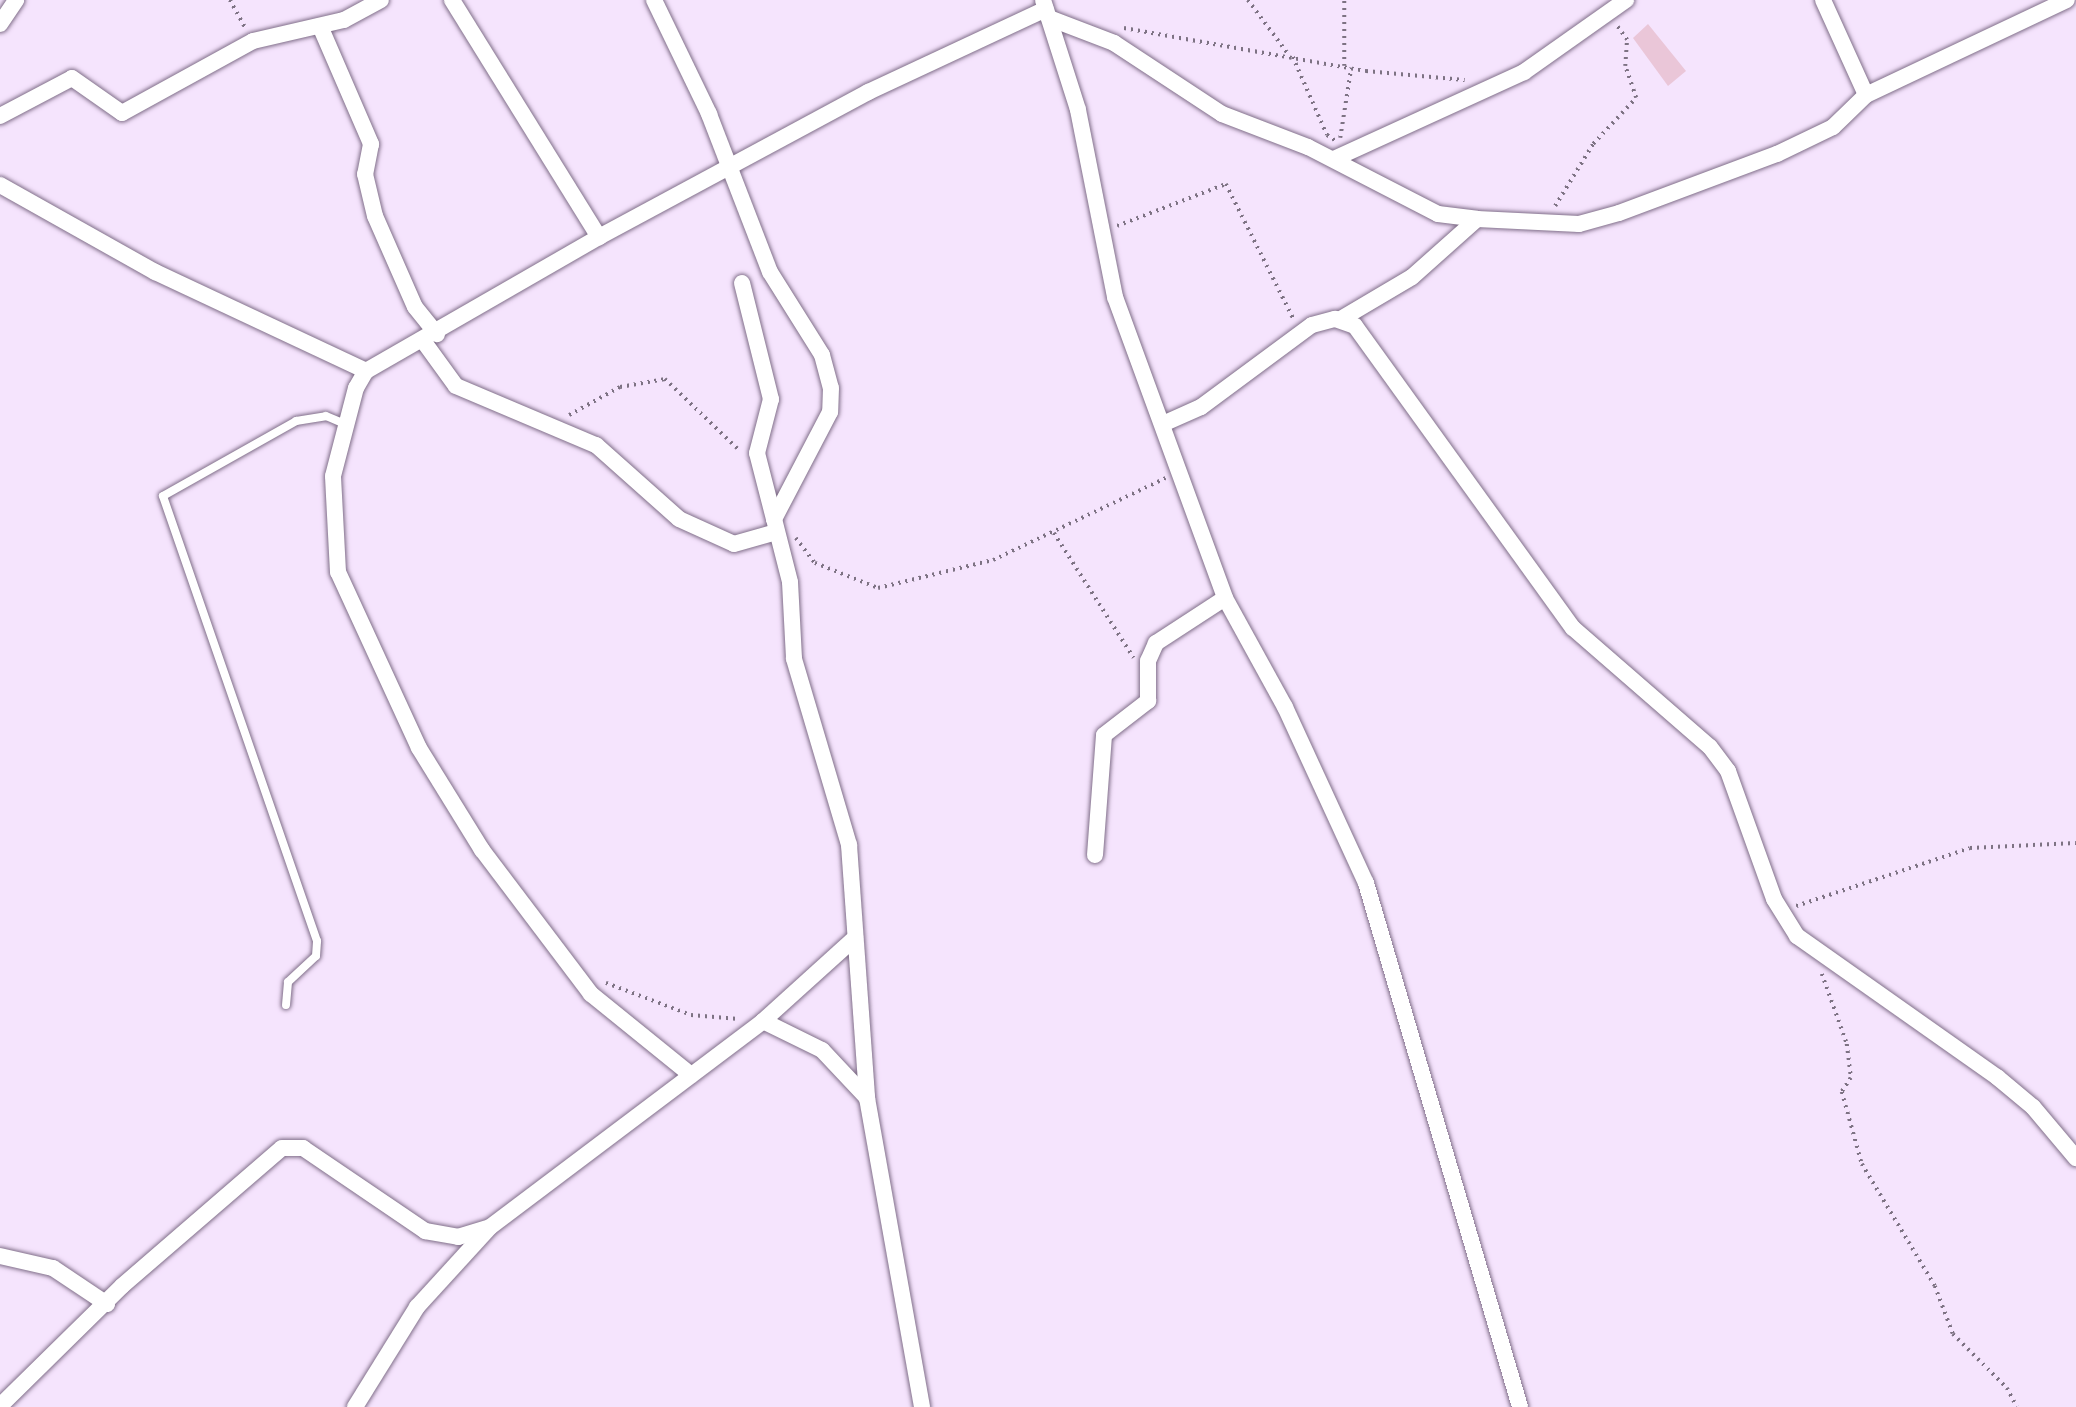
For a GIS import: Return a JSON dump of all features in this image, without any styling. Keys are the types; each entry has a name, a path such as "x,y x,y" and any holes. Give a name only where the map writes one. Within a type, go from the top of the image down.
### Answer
{"street":[{"path":"0,24 16,0"},
{"path":"0,116 72,78 122,113 253,41 320,26 381,0"},
{"path":"452,0 599,237"},
{"path":"320,26 371,144 365,174 374,216 415,307 456,386 596,445 679,519 734,544 776,525 830,412 831,388 822,355 770,272 729,168 654,0"},
{"path":"1338,152 1540,62 1626,0"},
{"path":"1823,0 1866,95"},
{"path":"1046,9 1087,30 1222,114 1338,152 1438,214 1477,219 1579,223 1619,213 1754,163 1833,127 1866,95 2067,0"},
{"path":"691,1075 591,994 451,805 348,602 333,538 333,476 345,424 366,371 431,338 599,237 868,92 1046,9"},
{"path":"1046,9 1078,110 1099,233 1115,298 1165,424 1225,598 1302,741 1366,883 1520,1407"},
{"path":"0,185 155,272 366,371"},
{"path":"1165,424 1201,407 1311,325 1341,319 1412,277 1477,219"},
{"path":"742,283 771,399 757,453 760,477 776,525 790,582 794,659 849,845 867,1098 922,1407"},
{"path":"1341,319 1378,355 1573,628 1710,747 1728,771 1780,910 1797,936 2006,1085 2076,1158"},
{"path":"1095,855 1104,735 1149,701 1149,673 1156,643 1225,598"},
{"path":"355,1407 417,1307 489,1227 763,1021 855,937"},
{"path":"763,1021 822,1050 867,1098"},
{"path":"0,1406 273,1153 291,1146 425,1231 458,1237 489,1227"},
{"path":"0,1256 53,1268 107,1304"}],"lane":[{"path":"286,1005 288,982 316,956 317,941 163,496 296,421 327,416 345,424"}],"path":[{"path":"230,0 253,41"},
{"path":"1248,0 1291,56 1326,135 1338,152"},
{"path":"1343,66 1344,0"},
{"path":"1541,222 1593,144 1636,98 1625,66 1627,40 1606,14"},
{"path":"1087,30 1130,29 1351,68 1440,75 1485,88"},
{"path":"1338,152 1351,68"},
{"path":"1099,233 1226,184 1290,317 1311,325"},
{"path":"553,427 620,387 665,379 760,477"},
{"path":"776,525 815,563 838,567 871,587 966,570 1054,533 1130,490 1182,475"},
{"path":"1054,533 1121,643 1149,673"},
{"path":"1780,910 1970,848 2076,843"},
{"path":"1815,948 1847,1044 1851,1079 1842,1092 1862,1164 1935,1286 1953,1334 2007,1388 2017,1407"},
{"path":"569,966 664,1007 763,1021"}],"building":[{"path":"1648,24 1686,71 1668,86 1633,38"}]}
